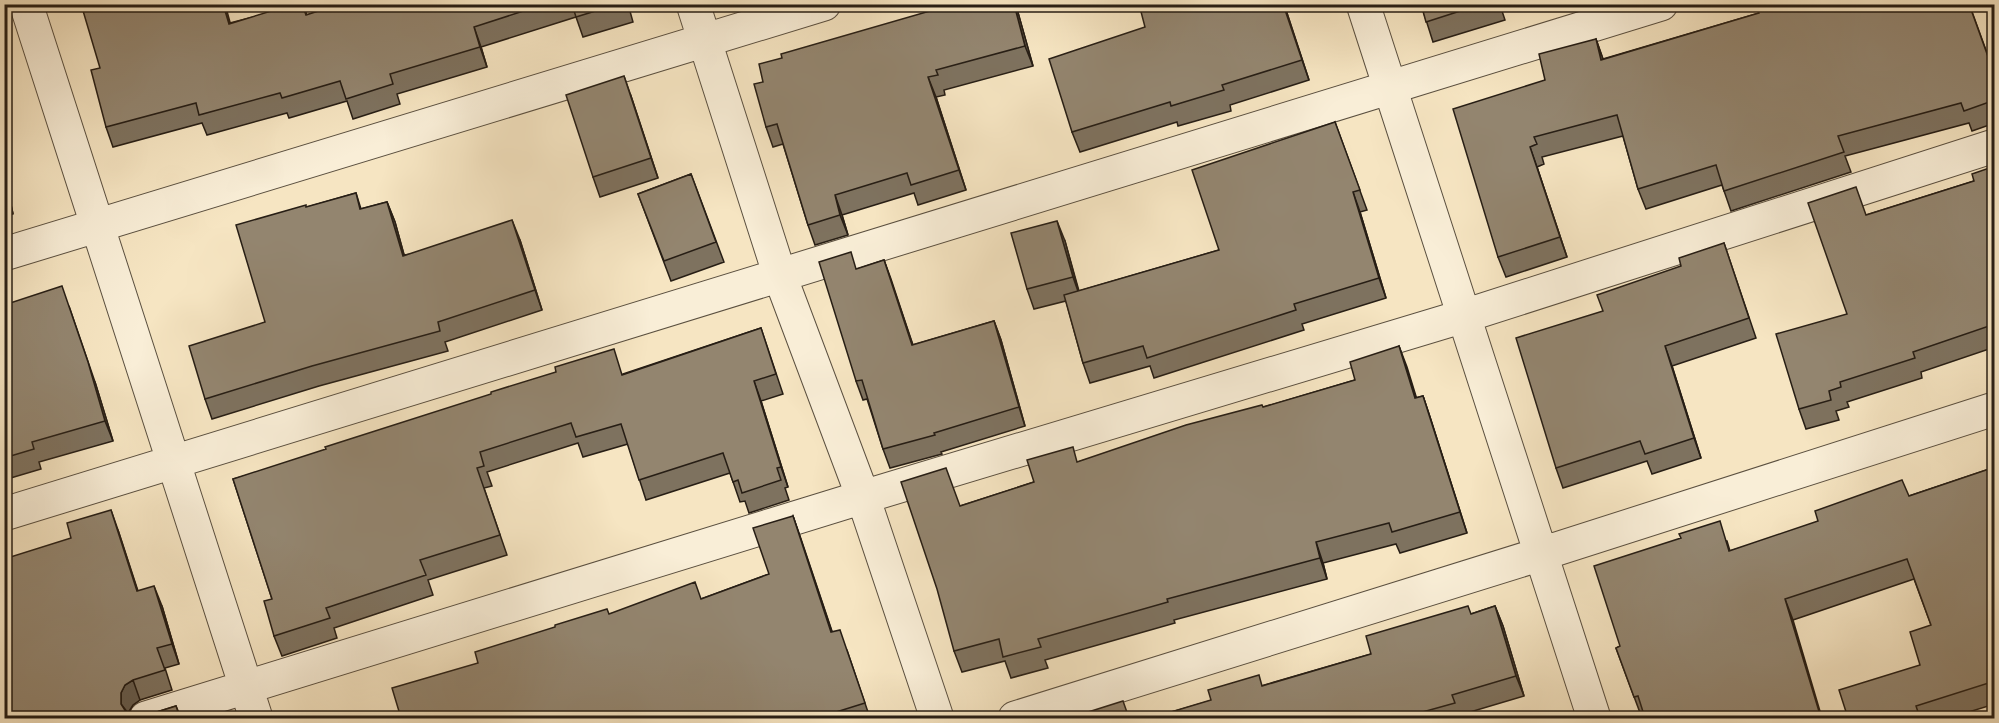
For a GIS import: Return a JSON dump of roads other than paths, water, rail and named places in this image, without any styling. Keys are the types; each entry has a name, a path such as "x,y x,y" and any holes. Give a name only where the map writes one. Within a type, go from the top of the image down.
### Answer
{"street":[{"path":"26,4 256,718"},
{"path":"693,4 780,276 863,497 937,718"},
{"path":"4,254 824,4"},
{"path":"1363,4 1594,718"},
{"path":"4,514 1661,4"},
{"path":"146,718 863,497 1464,316 1995,146"},
{"path":"1015,718 1995,409"}]}
